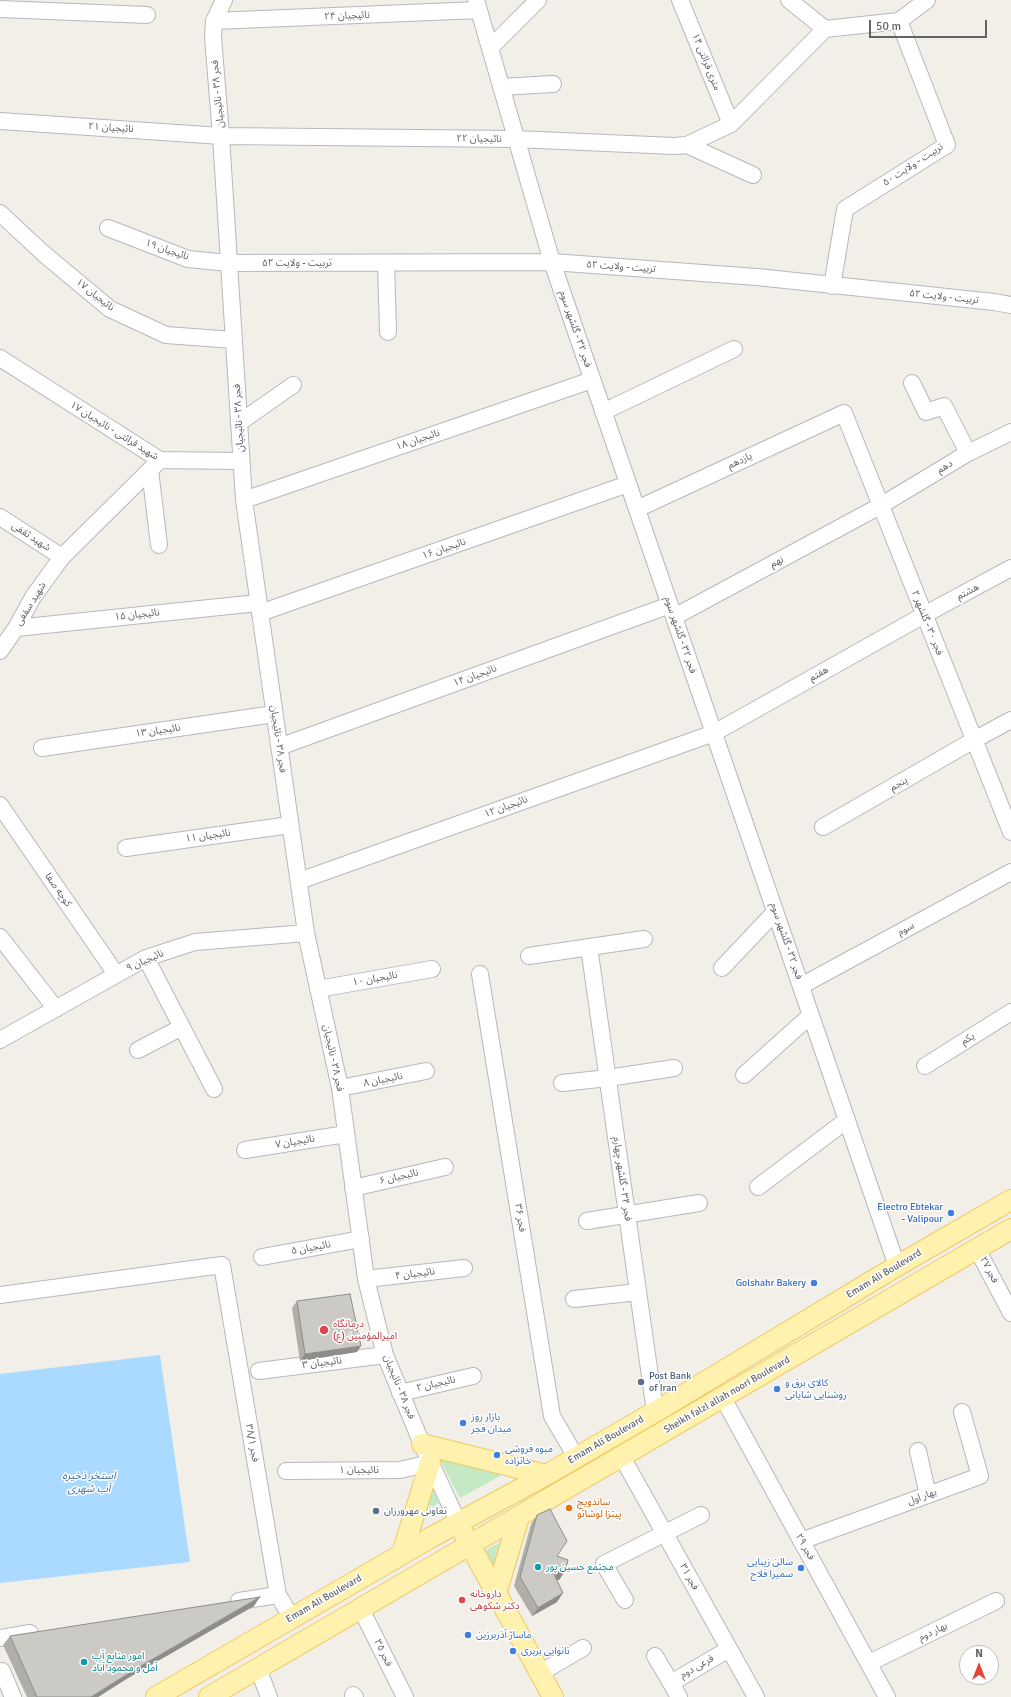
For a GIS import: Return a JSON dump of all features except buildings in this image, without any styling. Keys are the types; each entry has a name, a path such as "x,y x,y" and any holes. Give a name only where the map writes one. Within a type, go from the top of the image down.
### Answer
{"main road":[{"name":"Emam Ali Boulevard","path":"156,1697 458,1522 576,1457 1011,1200"},
{"name":"Sheikh falzl allah noori Boulevard","path":"361,1609 1011,1229"},
{"path":"422,1444 546,1474"},
{"path":"402,1554 430,1462"},
{"path":"496,1594 519,1517"},
{"path":"458,1522 553,1697"},
{"path":"209,1697 361,1609"}],"street":[{"path":"214,21 224,0"},
{"path":"490,48 538,0"},
{"path":"789,0 825,29 898,21 927,0"},
{"name":"۱۴ متری قرائتی","path":"686,4 731,124"},
{"name":"نائیجیان ۲۴","path":"214,21 478,5"},
{"name":"فجر ۳۲ - گلشهر سوم","path":"478,5 552,262 897,1266"},
{"path":"0,10 147,15"},
{"name":"فجر ۳۸ - نائیجیان","path":"214,21 213,37 221,136 244,500 306,933 340,1088 366,1280 385,1355 422,1444 458,1522"},
{"name":"تربیت - ولایت ۵۰","path":"832,286 845,209 947,145 898,21"},
{"name":"نائیجیان ۲۲","path":"221,136 516,139 674,146 687,145 731,124 825,29"},
{"path":"502,87 553,84"},
{"name":"نائیجیان ۲۱","path":"0,121 221,136"},
{"path":"687,145 753,175"},
{"name":"نائیجیان ۱۷","path":"0,213 110,309 166,335 234,340"},
{"name":"نائیجیان ۱۹","path":"108,228 188,259 229,263"},
{"name":"تربیت - ولایت ۵۲","path":"229,263 552,262 757,277 1011,305"},
{"path":"386,263 388,332"},
{"path":"603,412 734,349"},
{"name":"شهید قرائتی - نائیجیان ۱۷","path":"0,358 155,465 241,461"},
{"name":"نائیجیان ۱۸","path":"244,500 592,380"},
{"path":"912,383 926,412 944,406 968,453"},
{"path":"239,423 293,386"},
{"name":"فجر ۳۰ - گلشهر ۲","path":"844,413 1011,832"},
{"name":"یازدهم","path":"637,509 844,413"},
{"name":"دهم","path":"880,506 968,453 1011,432"},
{"path":"155,465 159,545"},
{"name":"شهید سقفی","path":"0,651 16,628 33,597 62,557 155,465"},
{"name":"نائیجیان ۱۶","path":"259,608 628,484"},
{"name":"نهم","path":"672,611 880,506"},
{"name":"شهید ثقفی","path":"0,517 62,557"},
{"name":"هشتم","path":"924,615 1011,568"},
{"name":"نائیجیان ۱۵","path":"16,628 259,608"},
{"name":"نائیجیان ۱۴","path":"279,747 672,611"},
{"name":"هفتم","path":"714,733 924,615"},
{"name":"نائیجیان ۱۳","path":"42,748 274,714"},
{"name":"پنجم","path":"823,827 1011,720"},
{"name":"نائیجیان ۱۲","path":"299,881 714,733"},
{"name":"کوچه صفا","path":"0,805 116,974"},
{"name":"نائیجیان ۱۱","path":"126,848 290,825"},
{"name":"سوم","path":"801,986 1011,872"},
{"path":"722,968 775,912"},
{"name":"نائیجیان ۹","path":"0,1040 146,958 195,942 306,933"},
{"path":"0,937 56,1009"},
{"path":"530,956 644,939"},
{"name":"فجر ۳۴ - گلشهر چهارم","path":"589,947 655,1411"},
{"path":"146,958 214,1089"},
{"name":"نائیجیان ۱۰","path":"318,990 432,969"},
{"name":"فجر ۳۶","path":"480,974 552,1416 576,1457"},
{"name":"یکم","path":"925,1066 1011,1012"},
{"path":"744,1075 811,1015"},
{"path":"138,1050 182,1027"},
{"path":"562,1083 674,1068"},
{"name":"نائیجیان ۸","path":"340,1088 426,1071"},
{"path":"758,1187 847,1120"},
{"name":"نائیجیان ۷","path":"245,1150 346,1134"},
{"name":"نائیجیان ۶","path":"353,1188 445,1167"},
{"path":"587,1221 699,1202"},
{"name":"نائیجیان ۵","path":"262,1257 361,1239"},
{"name":"فجر ۲۷","path":"977,1249 1011,1313"},
{"name":"فجر ۳۸/۱","path":"0,1295 222,1265 278,1595 292,1618"},
{"name":"نائیجیان ۴","path":"366,1280 464,1268"},
{"path":"574,1299 638,1292"},
{"name":"نائیجیان ۳","path":"259,1371 385,1355"},
{"name":"نائیجیان ۲","path":"400,1393 473,1376"},
{"name":"فجر ۲۹","path":"723,1398 887,1697"},
{"name":"بهار اول","path":"801,1541 980,1476 962,1412"},
{"path":"918,1451 928,1495"},
{"name":"فجر ۳۱","path":"622,1457 756,1697"},
{"name":"نائیجیان ۱","path":"286,1471 400,1470 430,1462"},
{"path":"625,1600 604,1564 701,1516"},
{"path":"224,1603 278,1595"},
{"name":"بهار دوم","path":"869,1663 996,1601"},
{"name":"فجر ۳۵","path":"361,1609 405,1697"},
{"path":"0,1638 46,1631"},
{"path":"540,1673 583,1648"},
{"name":"فرعی دوم","path":"656,1656 671,1683 729,1649"},
{"path":"258,1668 269,1697"},
{"path":"671,1683 679,1697"}],"green space":[{"path":"437,1454 507,1472 460,1498"},
{"path":"429,1480 439,1503 419,1514"},
{"path":"513,1535 498,1582 483,1552"}],"water":[{"name":"استخر ذخیره آب شهری","path":"160,1355 190,1562 0,1583 0,1374"}],"place":[{"name":"Electro Ebtekar - Valipour","path":"951,1213"},
{"name":"Golshahr Bakery","path":"814,1283"},
{"name":"درمانگاه امیرالمؤمنین (ع)","path":"324,1330"},
{"name":"Post Bank of Iran","path":"641,1382"},
{"name":"کالای برق و روشنایی شایانی","path":"777,1389"},
{"name":"بازار روز میدان فجر","path":"463,1423"},
{"name":"میوه فروشی خانزاده","path":"497,1455"},
{"name":"ساندویچ پیتزا لوشاتو","path":"569,1508"},
{"name":"تعاونی مهرورزان","path":"376,1511"},
{"name":"مجتمع حسین پور","path":"538,1567"},
{"name":"سالن زیبایی سمیرا فلاح","path":"801,1568"},
{"name":"داروخانه دکتر شکوهی","path":"462,1600"},
{"name":"ماساژ آذربرزین","path":"468,1635"},
{"name":"نانوایی بربری","path":"513,1651"},
{"name":"امور منابع آب آمل و محمود آباد","path":"84,1662"}]}
